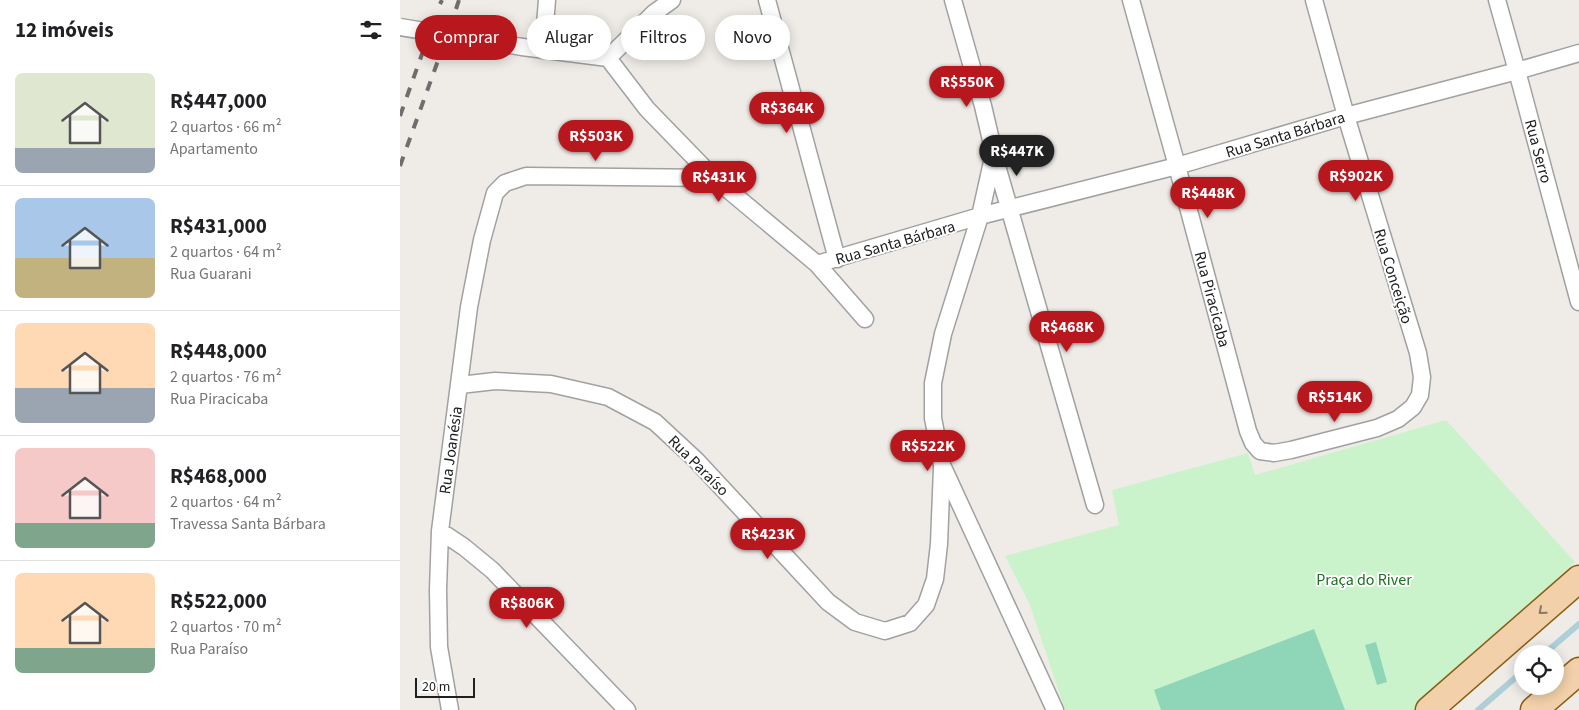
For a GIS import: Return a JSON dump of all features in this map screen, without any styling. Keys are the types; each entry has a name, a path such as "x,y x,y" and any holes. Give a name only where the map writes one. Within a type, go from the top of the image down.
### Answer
{"main road":[{"path":"1429,710 1579,579"},
{"path":"1534,710 1579,671"}],"street":[{"path":"546,15 547,0"},
{"path":"611,55 637,29 672,0"},
{"path":"767,0 837,259"},
{"path":"953,0 1010,210 1095,505"},
{"name":"Rua Piracicaba","path":"1131,0 1178,166 1248,431 1260,451"},
{"name":"Rua Conceição","path":"1260,451 1274,453 1291,450 1377,428 1398,419 1413,407 1420,395 1422,377 1418,353 1346,116 1314,0"},
{"name":"Rua Serro","path":"1497,0 1579,302"},
{"path":"400,27 527,48"},
{"name":"Rua Santa Bárbara","path":"818,264 980,216 1010,210 1178,166 1346,116 1579,53"},
{"path":"610,60 647,109 714,178 818,264 865,319"},
{"path":"994,153 980,216 943,334 933,383 934,418 942,465 1054,710"},
{"name":"Rua Joanésia","path":"450,710 438,647 440,531 446,473 470,307 482,240 495,193 505,183 526,176 714,178"},
{"name":"Rua Paraíso","path":"460,385 495,381 551,384 608,397 656,422 696,460 828,602 855,622 885,631 910,623 926,605 935,579 939,544 942,465"},
{"path":"440,531 464,547 492,570 627,710"}],"green space":[{"name":"Praça do River","path":"1446,420 1575,562 1416,710 1065,710 1030,605 1005,556 1119,525 1112,490 1248,453 1255,475"},
{"path":"1314,629 1345,710 1161,710 1154,690"},
{"path":"1376,642 1387,682 1377,685 1365,645"}],"waterway":[{"path":"1554,645 1579,624"},
{"path":"1478,710 1514,679"}],"railway":[{"path":"440,4 442,0"},
{"path":"456,9 459,0"},
{"path":"400,116 420,60"},
{"path":"400,166 438,60"}]}
